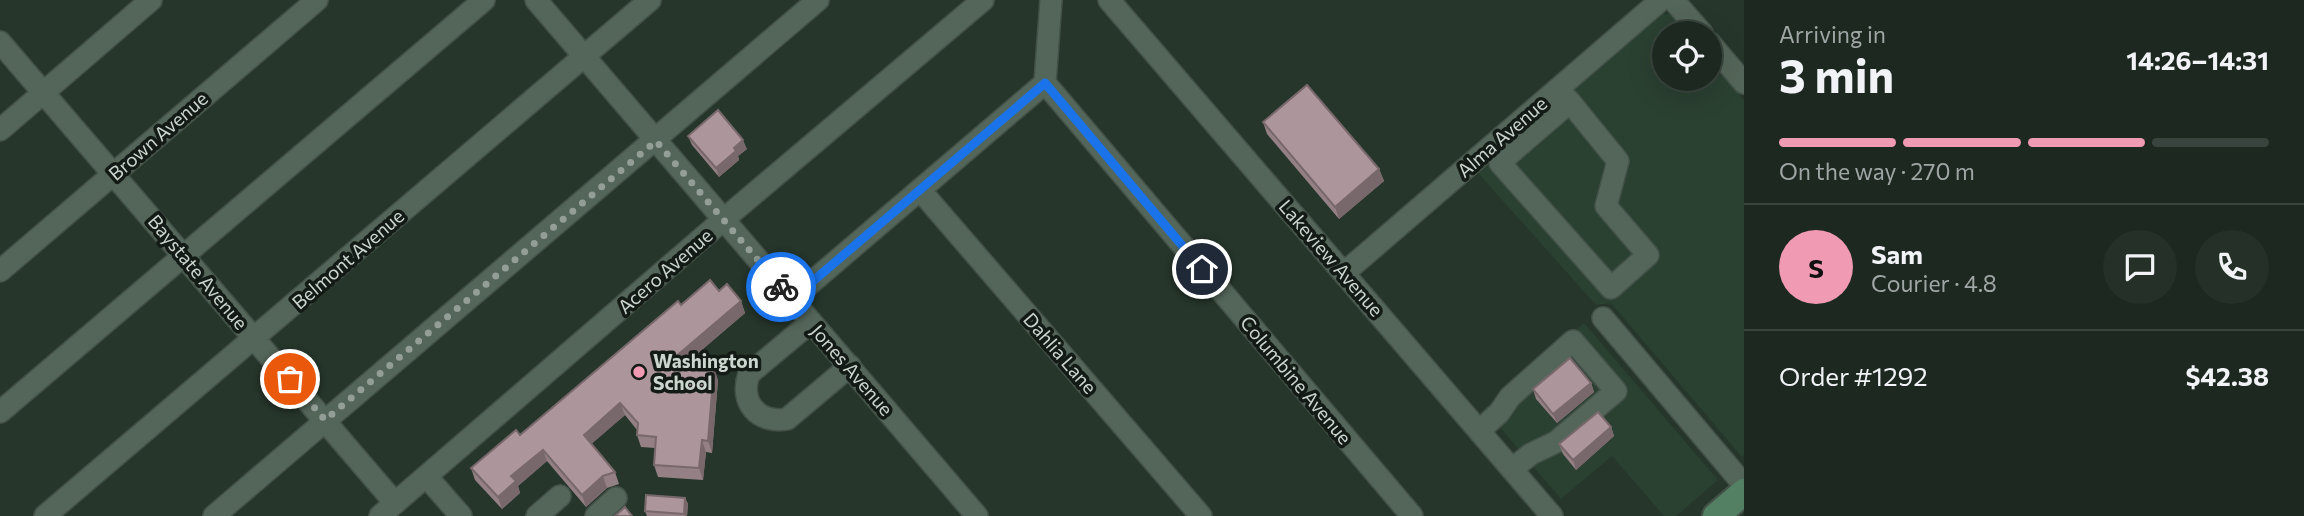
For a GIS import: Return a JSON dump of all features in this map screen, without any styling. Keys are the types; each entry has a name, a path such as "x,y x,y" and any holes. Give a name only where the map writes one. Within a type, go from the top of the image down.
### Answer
{"main road":[{"path":"1716,516 1744,492"}],"street":[{"path":"0,130 151,0"},
{"name":"Brown Avenue","path":"0,271 317,0"},
{"path":"0,412 484,0"},
{"name":"Jones Avenue","path":"536,0 977,516"},
{"name":"Belmont Avenue","path":"44,516 650,0"},
{"path":"214,516 818,0"},
{"name":"Acero Avenue","path":"388,510 982,0"},
{"path":"792,299 1045,83 1051,0"},
{"name":"Lakeview Avenue","path":"1109,0 1552,516"},
{"name":"Alma Avenue","path":"1344,273 1507,144 1564,95 1661,0"},
{"path":"1673,0 1691,21"},
{"name":"Baystate Avenue","path":"0,42 325,420 388,510"},
{"path":"1722,57 1744,83"},
{"name":"Columbine Avenue","path":"1045,83 1412,516"},
{"path":"1507,144 1500,163 1611,288 1648,256 1606,206 1618,161 1564,95"},
{"name":"Dahlia Lane","path":"920,190 1201,516"},
{"path":"1603,318 1744,485"},
{"path":"811,322 749,374 746,395 750,405 766,419 787,419 849,366"},
{"path":"1479,430 1499,413 1510,397 1573,341 1616,391 1556,442 1531,454 1512,469"},
{"path":"427,477 461,516"},
{"path":"537,516 560,496"},
{"path":"596,516 616,499"}],"shaded area":[{"path":"1662,13 1672,15 1677,21 1653,21"},
{"path":"1652,22 1652,91 1722,91 1722,74 1744,100 1742,457 1611,303 1596,305 1478,173"},
{"path":"1584,323 1718,480 1676,516 1664,516 1612,456 1561,499 1484,409"}],"building":[{"path":"1307,85 1379,169 1335,207 1263,122"},
{"path":"718,110 743,140 734,148 736,151 716,168 688,136"},
{"path":"710,280 719,291 727,284 741,301 666,365 714,368 708,441 702,440 699,468 654,465 656,437 637,435 638,423 620,403 584,435 615,472 603,476 582,495 543,450 511,476 516,481 498,497 471,468 516,430 520,435 678,301 681,305"},
{"path":"1570,358 1591,383 1553,414 1533,389"},
{"path":"1598,412 1611,427 1573,460 1559,444"},
{"path":"646,495 685,498 684,514 645,511"},
{"path":"625,507 632,516 615,516"}],"way so far":[{"path":"290,379 325,420 656,141 781,287"}],"place":[{"name":"Washington School","path":"639,372"}],"route":[{"path":"781,287 792,299 1045,83 1202,269"}]}
